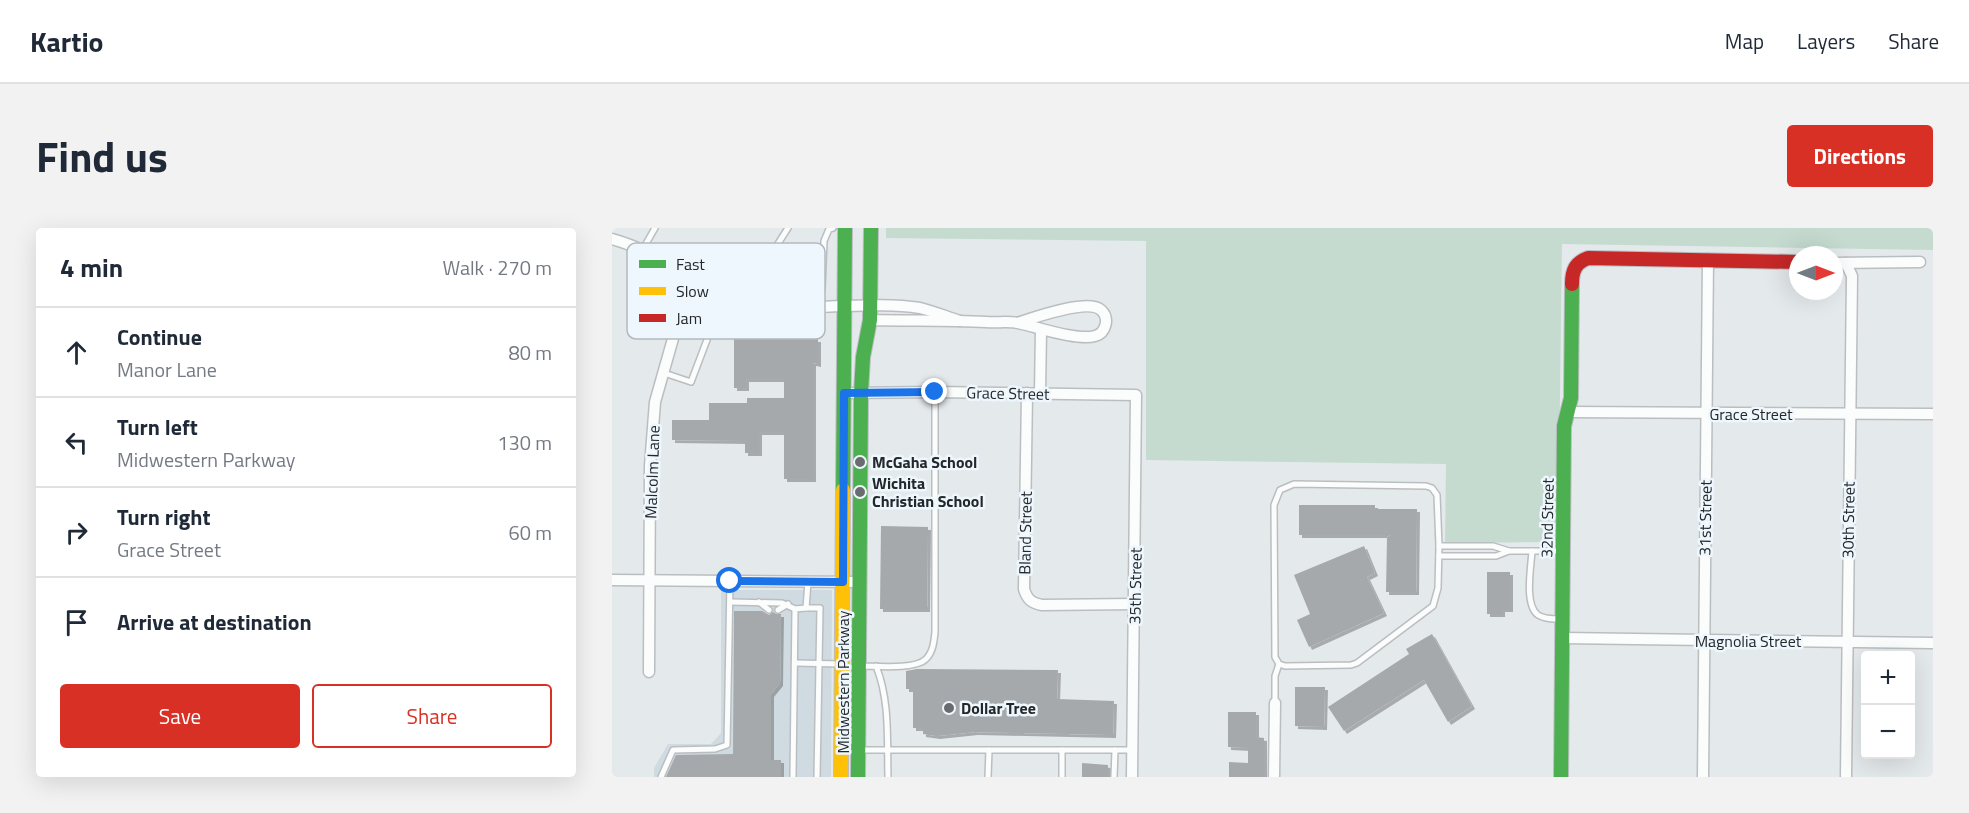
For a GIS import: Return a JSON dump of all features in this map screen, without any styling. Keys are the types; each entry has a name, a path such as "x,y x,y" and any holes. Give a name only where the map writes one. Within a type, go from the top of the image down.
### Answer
{"main road":[{"name":"Midwestern Parkway","path":"841,777 845,228"},
{"name":"Midwestern Parkway","path":"858,777 861,393 863,357 871,305 871,228"},
{"name":"32nd Street","path":"1561,777 1564,426 1571,386 1572,273 1578,263 1588,258 1708,259"},
{"path":"1708,259 1789,262"}],"street":[{"path":"612,239 627,244"},
{"name":"31st Street","path":"1703,777 1708,259"},
{"path":"1846,263 1920,262"},
{"name":"30th Street","path":"1846,263 1852,276 1846,777"},
{"path":"825,306 871,305 921,308 960,321"},
{"path":"870,320 1017,323 1041,330 1095,336 1106,325 1106,316 1101,309 1092,306 1057,310 1017,323"},
{"path":"1040,393 1041,330"},
{"name":"Malcolm Lane","path":"649,672 652,428 655,402 672,339"},
{"name":"Grace Street","path":"844,393 1136,395"},
{"name":"Bland Street","path":"1027,393 1024,589 1026,596 1032,603 1042,605 1134,604"},
{"name":"35th Street","path":"1132,777 1136,395"},
{"name":"Grace Street","path":"1568,412 1933,414"},
{"path":"612,580 860,582"},
{"name":"Magnolia Street","path":"1562,638 1933,643"},
{"path":"1274,777 1275,703"}],"lane":[{"path":"646,243 655,228"},
{"path":"779,243 788,228"},
{"path":"824,243 829,229 833,228"},
{"path":"662,372 688,382 693,379 707,339"},
{"path":"859,666 920,664 927,659 932,648 935,632 935,392"},
{"path":"1294,484 1426,486 1432,488 1437,495 1439,546 1438,593 1433,606 1356,663 1345,666 1285,666 1279,664 1275,657 1274,505 1280,490 1294,484"},
{"path":"1439,546 1493,546 1509,551 1563,551"},
{"path":"1461,546 1461,556"},
{"path":"1439,556 1496,556 1509,551"},
{"path":"1532,551 1530,600 1532,608 1538,615 1547,619 1562,620"},
{"path":"661,777 673,750 715,749 727,745 730,581"},
{"path":"806,608 808,582"},
{"path":"730,602 788,604 795,609 820,608 817,777"},
{"path":"759,602 769,610"},
{"path":"778,610 788,604"},
{"path":"793,777 795,609"},
{"path":"795,663 842,663"},
{"path":"1275,703 1275,676 1279,664"},
{"path":"876,666 883,682 888,777"},
{"path":"859,750 1133,750"},
{"path":"988,777 989,750"},
{"path":"1062,750 1062,777"},
{"path":"1114,750 1114,777"}],"shaded area":[{"path":"721,590 832,590 831,777 654,777 654,768 668,744 711,744 721,733"}],"green space":[{"path":"886,228 1933,228 1933,250 1843,249 1843,246 1789,248 1562,244 1558,542 1445,543 1446,464 1146,460 1146,241 886,238"}],"building":[{"path":"734,339 818,339 818,364 813,363 813,479 784,479 784,432 759,432 759,453 745,453 745,441 672,440 672,420 709,420 709,403 747,403 747,398 784,398 784,379 746,379 746,388 734,388"},
{"path":"1299,505 1375,505 1375,509 1417,509 1416,592 1386,592 1387,537 1391,535 1299,535"},
{"path":"881,526 928,527 927,609 880,609"},
{"path":"1364,546 1375,573 1367,577 1384,613 1309,647 1297,620 1310,614 1294,575"},
{"path":"1487,572 1510,572 1510,609 1502,609 1502,614 1487,614"},
{"path":"734,611 781,614 780,683 771,694 771,760 781,760 781,777 666,777 676,755 733,754"},
{"path":"1432,634 1472,706 1448,722 1424,680 1344,731 1328,707 1409,654 1406,649"},
{"path":"917,669 1058,670 1057,699 1114,701 1113,735 975,732 937,736 923,734 923,728 913,728 913,689 906,689 906,671"},
{"path":"1295,687 1325,687 1324,727 1295,726"},
{"path":"1228,712 1256,712 1256,737 1264,738 1264,777 1229,777 1229,762 1248,763 1248,748 1228,747"},
{"path":"1082,763 1108,765 1108,777 1082,777"}],"traffic: fast":[{"path":"843,490 845,228"},
{"path":"858,777 861,393 863,357 870,320 871,228"},
{"path":"1561,777 1564,426 1571,398 1572,284"}],"traffic: slow":[{"path":"841,777 843,490"}],"traffic: jam":[{"path":"1572,284 1575,268 1588,258 1789,262"}],"place":[{"name":"McGaha School","path":"860,462"},
{"name":"Wichita Christian School","path":"860,492"},
{"name":"Dollar Tree","path":"949,708"}],"route":[{"path":"730,581 843,582 844,393 935,392"}]}
